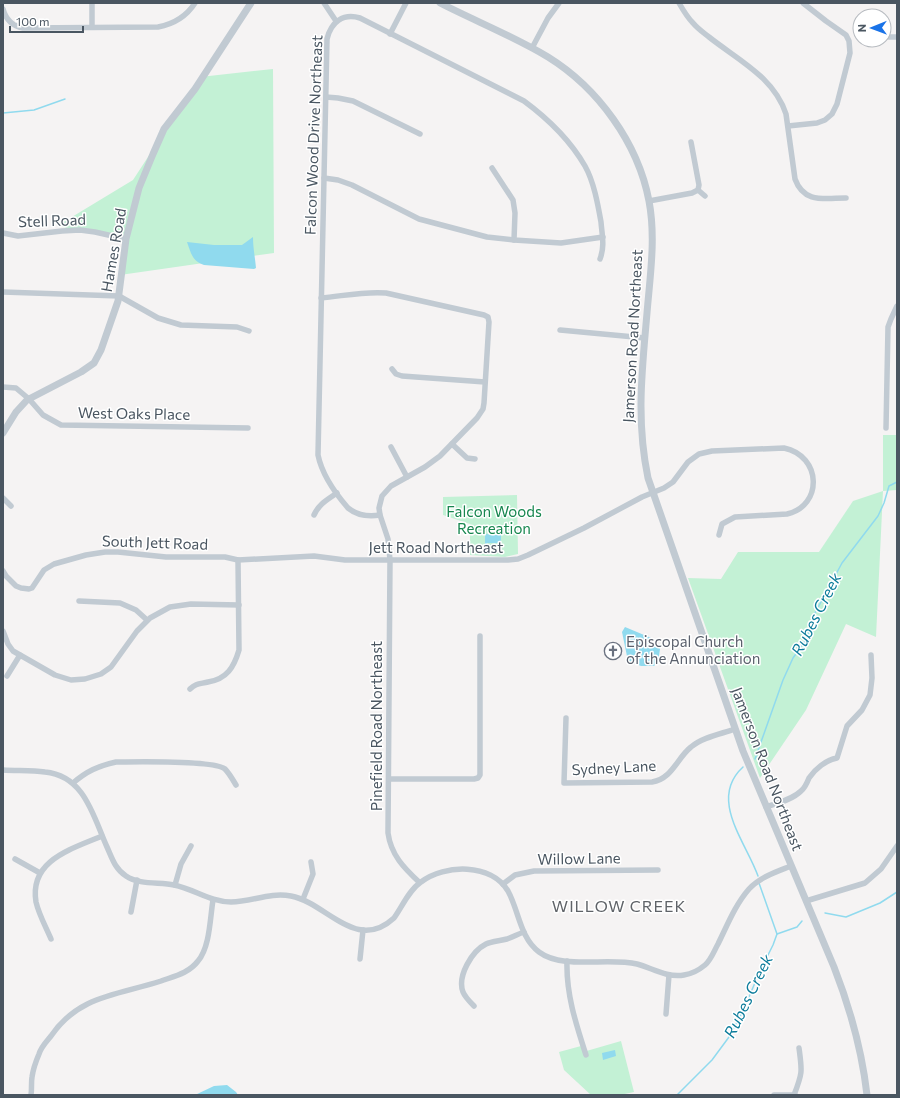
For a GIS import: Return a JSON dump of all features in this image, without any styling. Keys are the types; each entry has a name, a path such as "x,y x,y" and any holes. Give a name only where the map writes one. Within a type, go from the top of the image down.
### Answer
{"street":[{"path":"92,3 92,27"},
{"path":"3,9 10,22 19,27 158,27 177,21 186,15 195,3"},
{"name":"Hames Road","path":"3,433 16,412 29,399 69,379 94,363 108,333 119,296 126,239 139,188 164,129 194,89 251,3"},
{"path":"324,3 336,21"},
{"path":"390,34 406,3"},
{"name":"Jamerson Road Northeast","path":"440,3 532,48 564,68 588,88 601,103 623,135 642,176 649,201 652,253 641,386 641,426 644,460 652,493 735,729 766,807 834,967 846,1000 860,1052 867,1095"},
{"path":"532,48 552,12 559,3"},
{"path":"679,3 688,17 698,28 766,81 780,99 786,114 795,179 799,189 806,195 816,198 846,198"},
{"path":"788,126 818,123 832,114 837,104 850,54 850,47 846,34 826,21 804,3"},
{"name":"Falcon Wood Drive Northeast","path":"380,515 365,516 353,512 348,508 336,493 322,469 318,455 327,39 330,29 336,21 344,17 355,17 524,100 537,111 562,136 585,166 595,195 603,237 603,246 600,259"},
{"path":"326,98 353,101 420,134"},
{"path":"691,142 699,185 698,190"},
{"path":"492,168 513,200 514,240"},
{"path":"324,178 338,180 352,185 419,219 487,237 561,243 603,237"},
{"path":"649,201 692,193 698,190"},
{"path":"698,190 705,196"},
{"name":"Stell Road","path":"3,233 18,236 80,230 126,239"},
{"path":"3,292 119,296 158,318 180,325 237,327 249,330"},
{"path":"322,298 369,292 386,293 488,317 489,322 484,403 480,414 433,462 391,486 384,492 380,502 380,515"},
{"path":"886,428 888,327 897,306"},
{"path":"560,330 645,338"},
{"path":"392,370 396,374 402,376 485,382"},
{"name":"West Oaks Place","path":"3,387 16,388 29,399 43,415 61,425 248,428"},
{"path":"452,444 467,458 475,459"},
{"path":"391,447 407,477"},
{"name":"Jett Road Northeast","path":"278,558 314,556 345,560 518,559 584,528 631,502 669,485 690,459 703,452 784,448 796,452 807,461 814,482 810,496 803,505 795,511 787,514 735,517 722,524 719,535"},
{"path":"314,515 318,507 323,502 336,493"},
{"path":"3,498 11,506"},
{"name":"Pinefield Road Northeast","path":"380,515 388,539 390,560 388,833 391,846 400,863 419,882"},
{"name":"South Jett Road","path":"3,571 16,586 29,589 32,588 44,570 54,564 94,553 118,552 166,556 225,557 238,560 278,558"},
{"path":"190,689 195,684 210,682 220,678 228,673 235,664 239,650 238,560"},
{"path":"79,601 120,603 136,610 148,620"},
{"path":"3,632 13,652 55,675 71,680 85,679 101,674 111,667 137,631 150,618 170,606 191,604 239,605"},
{"path":"389,779 474,780 480,775 480,636"},
{"path":"7,676 20,655"},
{"path":"766,807 799,793 803,790 815,772 827,760 837,758 847,726 862,710 870,695 872,678 871,655"},
{"name":"Sydney Lane","path":"566,718 564,783 659,781 671,771 692,746 735,729"},
{"path":"73,784 88,771 104,764 116,762 200,763 214,765 225,769 235,783"},
{"path":"3,770 46,772 63,778 79,788 89,803 115,865 127,877 137,880 175,885 213,900 235,902 273,894 303,899 346,926 363,930 378,928 389,923 419,882 439,873 470,870 486,873 503,884 511,898 524,932 531,944 540,953 552,959 567,961 619,961 637,964 669,975 689,974 706,964 715,950 739,902 749,889 759,880 791,866"},
{"path":"51,940 36,901 36,890 40,873 51,860 102,836"},
{"path":"175,885 181,864 191,846"},
{"path":"806,901 865,883 881,869 897,846"},
{"path":"15,859 40,873"},
{"path":"303,899 313,874 311,862"},
{"name":"Willow Lane","path":"503,884 515,875 534,870 658,870"},
{"path":"131,912 137,880"},
{"path":"31,1095 32,1076 39,1052 57,1026 67,1017 82,1006 97,999 183,974 198,962 206,945 213,900"},
{"path":"360,959 363,930"},
{"path":"474,1006 465,997 461,986 463,971 469,961 481,947 486,944 506,939 524,932"},
{"path":"567,961 566,980 569,999 586,1055"},
{"path":"666,1014 669,975"},
{"path":"774,1095 794,1095 801,1079 802,1072 799,1048"}],"green space":[{"path":"273,69 274,253 120,275 125,238 57,226 133,180 200,77"},
{"path":"883,435 897,435 897,490 883,491"},
{"path":"883,491 876,637 846,624 806,710 760,778 688,578 721,579 738,552 819,552 853,501"},
{"name":"Falcon Woods Recreation","path":"517,495 518,554 505,557 470,555 470,524 443,515 443,497"},
{"path":"621,1041 634,1092 620,1095 591,1095 564,1070 559,1052 581,1046 583,1052"}],"water":[{"path":"253,237 256,268 254,269 204,265 194,259 187,242 214,245 242,245"},
{"path":"485,534 501,535 501,543 485,544"},
{"path":"625,627 656,640 660,649 658,662 654,666 641,666 628,661 622,632"},
{"path":"615,1050 616,1056 603,1060 602,1053"},
{"path":"227,1085 238,1095 195,1095 214,1086"}],"waterway":[{"path":"3,113 34,110 65,99"},
{"name":"Rubes Creek","path":"755,759 783,680 793,658 805,641 815,613 842,563 878,516 889,486 897,482"},
{"name":"Rubes Creek","path":"743,767 733,779 729,793 729,807 733,821 758,876"},
{"name":"Rubes Creek","path":"677,1095 712,1060 729,1037 743,1011 773,945 777,934 759,883"},
{"path":"825,913 846,917 880,903 897,892"},
{"path":"777,934 797,927 802,921"}],"place":[{"name":"Episcopal Church of the Annunciation","path":"613,651"}],"district":[{"name":"WILLOW CREEK","path":"619,906"}]}
